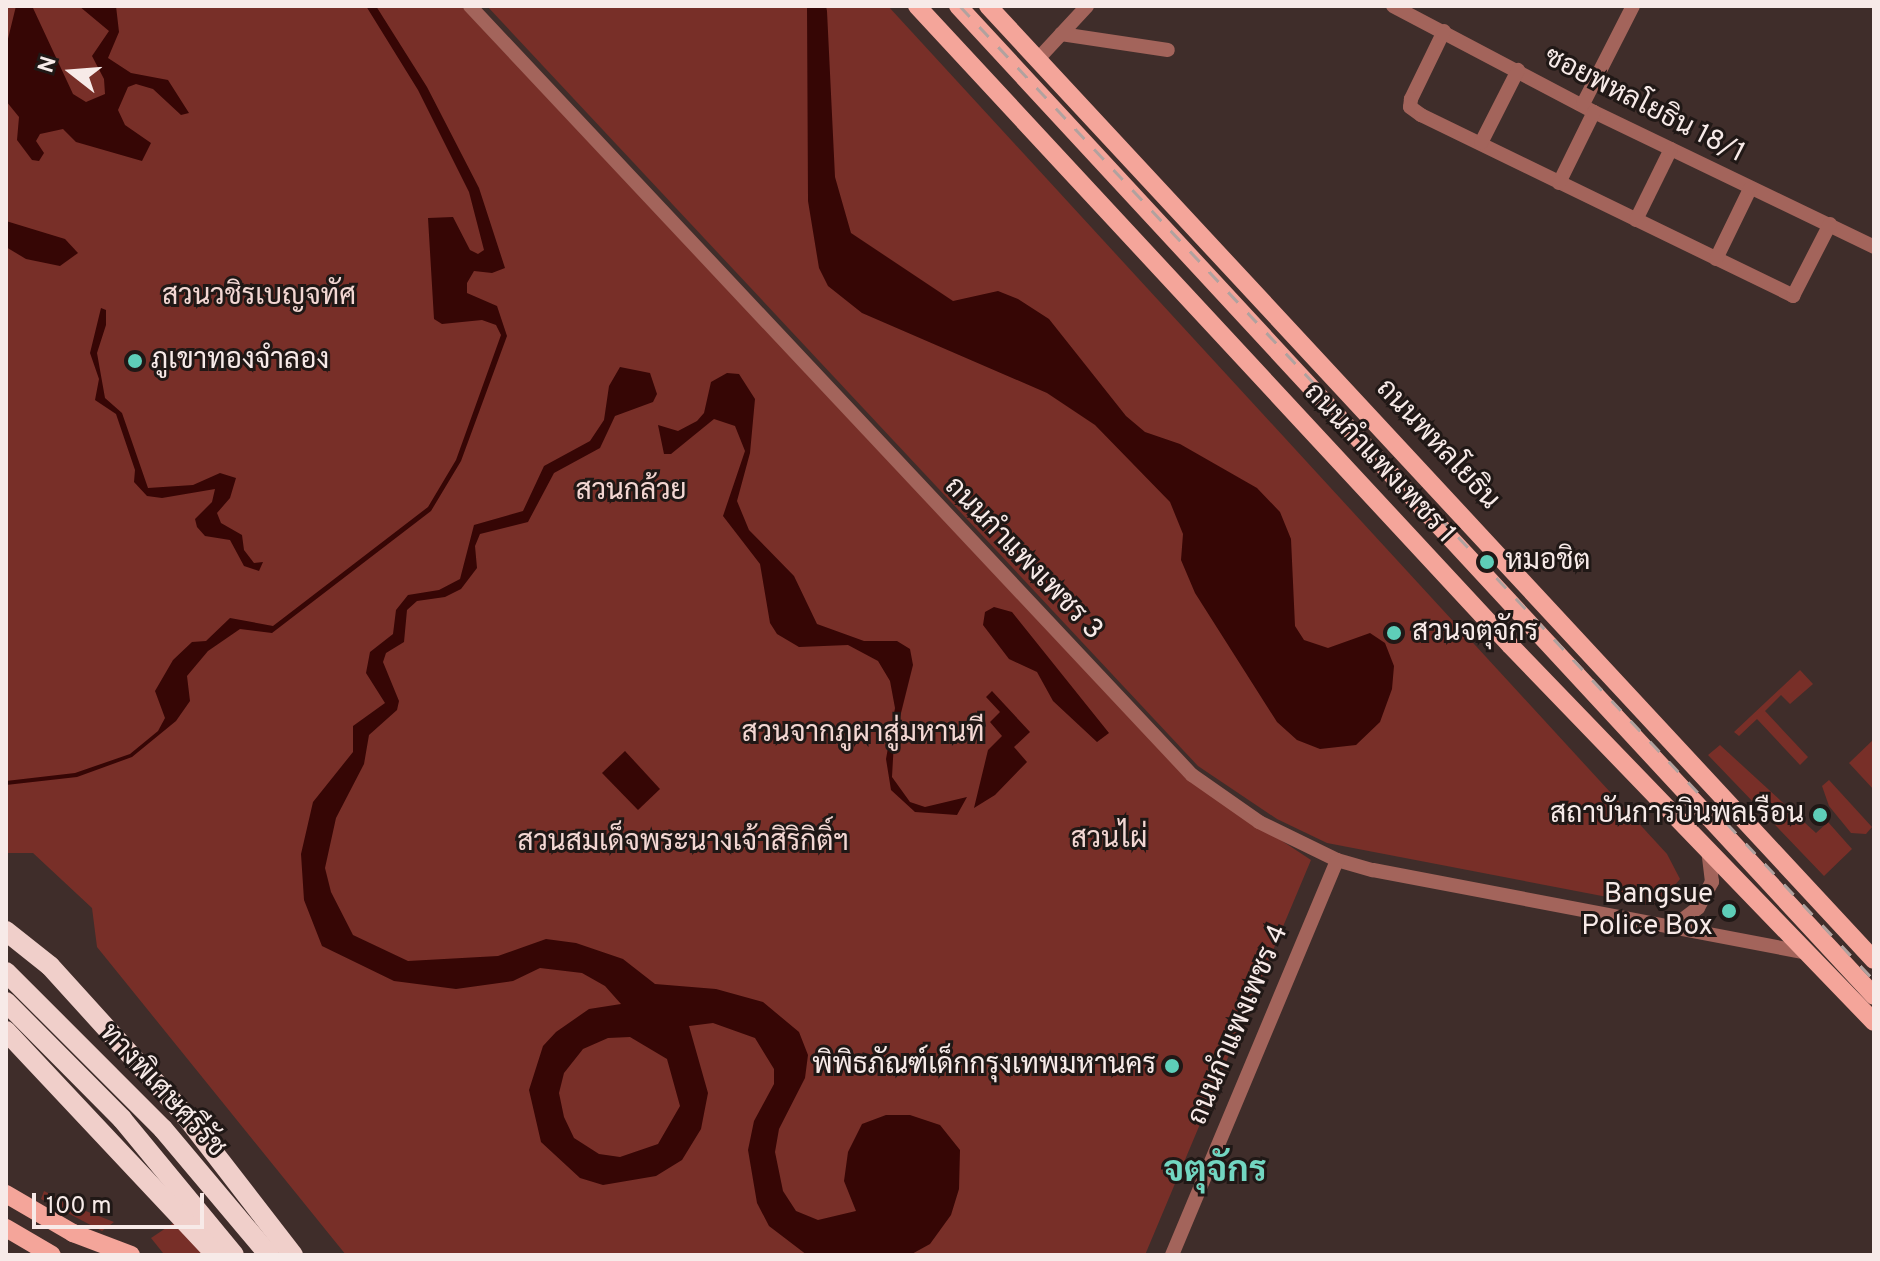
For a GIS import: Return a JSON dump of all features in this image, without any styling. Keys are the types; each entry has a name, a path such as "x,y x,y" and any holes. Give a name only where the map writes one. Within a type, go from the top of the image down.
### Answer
{"highway":[{"path":"6,931 82,1001 193,1125 293,1255"},
{"name":"ทางพิเศษศรีรัช","path":"6,972 163,1129 269,1255"},
{"name":"ทางพิเศษศรีรัช","path":"6,1002 122,1119 234,1255"},
{"path":"6,1031 216,1255"}],"main road":[{"name":"ถนนกำแพงเพชร 1","path":"917,6 1510,645 1874,1022"},
{"name":"ถนนพหลโยธิน","path":"958,6 1874,996"},
{"name":"ถนนพหลโยธิน","path":"988,6 1373,417 1874,960"},
{"path":"1373,417 1389,474"},
{"path":"1841,961 1874,977"},
{"path":"6,1194 73,1233 131,1255"},
{"path":"6,1228 52,1255"}],"street":[{"name":"ถนนกำแพงเพชร 3","path":"470,6 1192,775 1259,822 1337,860 1670,929 1808,953"},
{"path":"1038,59 1087,6"},
{"name":"ซอยพหลโยธิน 18/1","path":"1393,6 1750,189 1874,247"},
{"path":"1559,183 1633,6"},
{"path":"1444,31 1410,107 1559,183 1793,296 1830,224"},
{"path":"1061,34 1168,50"},
{"path":"1481,143 1518,70"},
{"path":"1636,220 1671,149"},
{"path":"1716,259 1750,189"},
{"path":"1670,929 1698,908 1712,882 1708,849"},
{"name":"ถนนกำแพงเพชร 4","path":"1172,1255 1337,860"}],"green space":[{"name":"สวนสมเด็จพระนางเจ้าสิริกิติ์ฯ","path":"6,6 461,6 1185,777 1311,860 1145,1255 346,1255 97,947 92,908 33,853 6,853"},
{"name":"สวนจตุจักร","path":"487,6 888,6 1667,854 1680,879 1666,896 1649,905 1327,843 1277,819 1198,766"},
{"path":"1800,670 1813,684 1790,704 1781,695 1765,711 1808,757 1800,765 1757,719 1739,736 1734,732"},
{"path":"1874,739 1874,790 1849,763"},
{"path":"1720,745 1816,833 1828,822 1852,849 1824,876 1708,755"},
{"path":"1829,780 1872,827 1866,834 1851,833 1829,806 1822,786"},
{"path":"44,1191 114,1222 102,1231 41,1199"},
{"path":"178,1220 206,1254 163,1253 151,1238"}],"shaded area":[{"path":"16,6 33,8 73,94 86,102 105,94 104,79 92,56 109,31 79,6 116,6 119,32 108,58 131,73 168,80 189,113 181,115 153,89 136,84 128,87 118,110 125,125 151,143 142,161 76,142 63,129 40,134 36,141 44,153 39,161 32,160 17,140 19,117 6,101 6,47"},
{"path":"366,6 376,6 427,87 479,188 505,268 492,273 474,271 467,283 467,293 497,306 507,336 461,461 431,511 272,633 240,629 208,651 187,676 190,701 176,721 132,757 77,777 6,785 6,781 75,773 130,754 158,731 165,718 155,691 173,660 192,642 206,641 230,618 273,626 428,507 456,460 501,335 496,325 482,320 442,324 434,319 428,218 453,217 470,250 478,254 484,250 469,192 418,90"},
{"path":"807,6 826,6 827,11 835,177 851,233 953,301 998,291 1018,299 1049,319 1126,416 1145,432 1180,444 1257,488 1280,512 1291,539 1295,626 1304,640 1328,648 1370,633 1385,643 1394,666 1392,689 1380,722 1356,745 1320,749 1297,740 1277,722 1195,593 1181,560 1183,534 1170,502 1095,425 1047,393 862,313 828,286 819,268 808,201"},
{"path":"6,221 65,239 78,253 60,266 26,259 6,247"},
{"path":"101,308 106,310 106,325 97,353 105,398 122,413 148,488 193,485 220,473 236,478 230,498 217,513 221,523 242,535 244,550 254,563 263,562 259,571 244,566 230,540 205,536 197,527 195,519 212,502 215,489 162,498 147,496 134,482 135,470 116,414 95,400 99,379 90,353"},
{"path":"620,367 650,373 657,394 653,402 615,416 600,448 554,473 528,522 480,534 475,546 477,568 461,589 445,597 417,601 407,610 404,642 386,653 383,662 399,701 397,710 369,735 364,764 336,818 325,868 331,892 353,935 408,961 498,956 546,939 576,943 623,959 655,984 716,989 763,1002 799,1032 808,1055 805,1078 779,1129 775,1152 783,1191 796,1211 818,1220 856,1211 844,1181 848,1152 862,1124 886,1115 910,1115 940,1125 960,1150 959,1189 951,1215 930,1244 910,1255 807,1255 769,1226 757,1203 748,1150 754,1121 774,1084 774,1069 755,1038 713,1023 689,1026 708,1093 701,1129 682,1160 656,1176 603,1185 580,1178 541,1142 529,1090 543,1046 556,1032 589,1009 621,1004 605,986 582,973 540,968 513,981 456,989 394,981 322,946 304,900 301,854 313,802 353,752 353,726 385,703 366,673 370,652 393,634 396,610 408,595 439,590 460,579 474,525 523,511 544,466 590,441 604,420 609,386","holes":["630,1037 667,1059 680,1106 658,1144 620,1157 599,1154 574,1138 564,1117 559,1093 564,1073 583,1049 608,1038"]},
{"path":"727,373 739,374 755,399 750,453 737,501 749,530 794,576 817,624 864,641 897,641 910,649 913,665 894,741 892,777 910,802 925,807 967,797 957,815 915,812 891,790 886,759 895,708 890,681 878,661 848,645 799,647 777,634 770,623 760,564 723,516 745,451 735,426 714,419 671,454 664,454 658,425 678,431 697,421 704,413 711,382"},
{"path":"994,607 1012,612 1109,733 1097,742 1053,701 1037,672 1009,659 983,625 985,612"},
{"path":"992,691 1030,732 1014,747 1027,762 995,795 974,808 988,750 1002,736 990,722 1000,712 986,697"},
{"path":"625,751 660,789 638,810 602,773"}],"railway":[{"path":"960,6 1874,980"}],"place":[{"name":"ภูเขาทองจำลอง","path":"135,361"},
{"name":"หมอชิต","path":"1487,562"},
{"name":"สวนจตุจักร","path":"1394,633"},
{"name":"สถาบันการบินพลเรือน","path":"1820,815"},
{"name":"Bangsue Police Box","path":"1729,911"},
{"name":"พิพิธภัณฑ์เด็กกรุงเทพมหานคร","path":"1172,1066"}],"district":[{"name":"จตุจักร","path":"1215,1173"}],"park label":[{"name":"สวนวชิรเบญจทัศ","path":"259,297"},
{"name":"สวนกล้วย","path":"631,492"},
{"name":"สวนจากภูผาสู่มหานที","path":"863,734"},
{"name":"สวนไผ่","path":"1109,840"}]}
